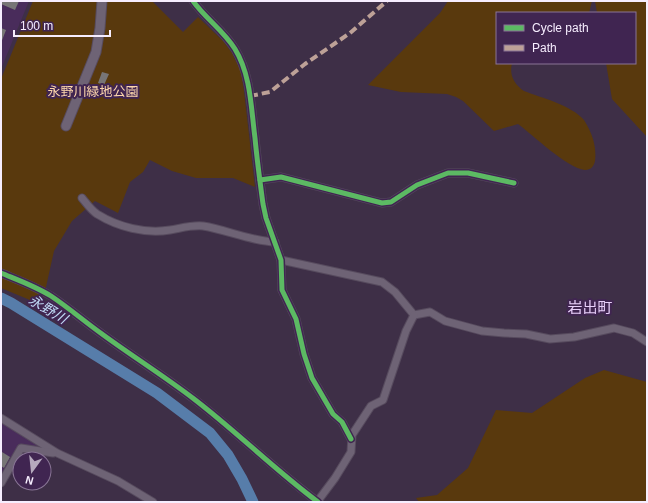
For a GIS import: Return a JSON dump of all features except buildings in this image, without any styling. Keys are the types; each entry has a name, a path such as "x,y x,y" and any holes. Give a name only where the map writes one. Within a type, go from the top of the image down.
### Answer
{"street":[{"path":"66,126 96,52 102,1"},
{"path":"193,1 225,36 235,49 242,63 247,78 250,96 262,204 281,260 282,290 296,319 304,354 312,378 332,414 342,422 351,439"},
{"path":"260,180 281,177 382,203 391,202 417,185 448,174 468,173 514,183"},
{"path":"82,198 97,214 131,229 162,231 183,227 204,226 262,241 275,242"},
{"path":"281,260 382,282 394,292 414,315"},
{"path":"1,273 51,296 194,399 243,438 276,468 318,502 335,478 350,452 351,439 371,406 383,400 406,331 414,315"},
{"path":"414,315 430,312 445,321 482,331 526,334 550,339 574,337 614,328 633,333 647,342"},
{"path":"1,418 57,453 118,481 153,502"},
{"path":"1,483 20,448 57,453"}],"shaded area":[{"path":"1,1 29,1 1,69"},
{"path":"1,419 48,449 18,447 16,451 12,451 12,458 1,478"}],"green space":[{"name":"永野川緑地公園","path":"33,1 152,1 183,32 198,17 223,41 232,53 241,72 255,187 233,178 196,178 172,171 150,160 143,172 130,182 118,213 95,201 72,221 54,251 42,305 1,288 1,79"},
{"path":"448,1 592,1 589,12 496,12 496,64 512,64 511,71 513,79 524,91 564,106 572,110 584,120 591,134 595,147 595,161 592,167 585,170 569,164 518,124 494,131 463,101 456,97 447,94 401,92 368,85 440,13"},
{"path":"595,1 647,1 647,137 612,99 606,64 636,64 636,12 597,12"},
{"path":"604,370 647,382 647,502 419,502 416,498 437,495 468,468 496,410 532,413 585,378"}],"waterway":[{"name":"永野川","path":"1,298 157,393 210,433 228,455 253,502"}],"marked path":[{"path":"250,96 270,92 305,64 350,33 387,1"}],"cycle path":[{"path":"193,1 231,42 244,70 251,104 263,204 266,218 281,260 282,290 296,319 304,354 312,378 333,414 342,422 351,439"},
{"path":"260,180 281,177 382,203 391,202 417,185 448,173 468,173 514,183"},
{"path":"1,273 33,286 64,305 113,342 183,391 318,502"}],"district":[{"name":"岩出町","path":"590,307"}]}
